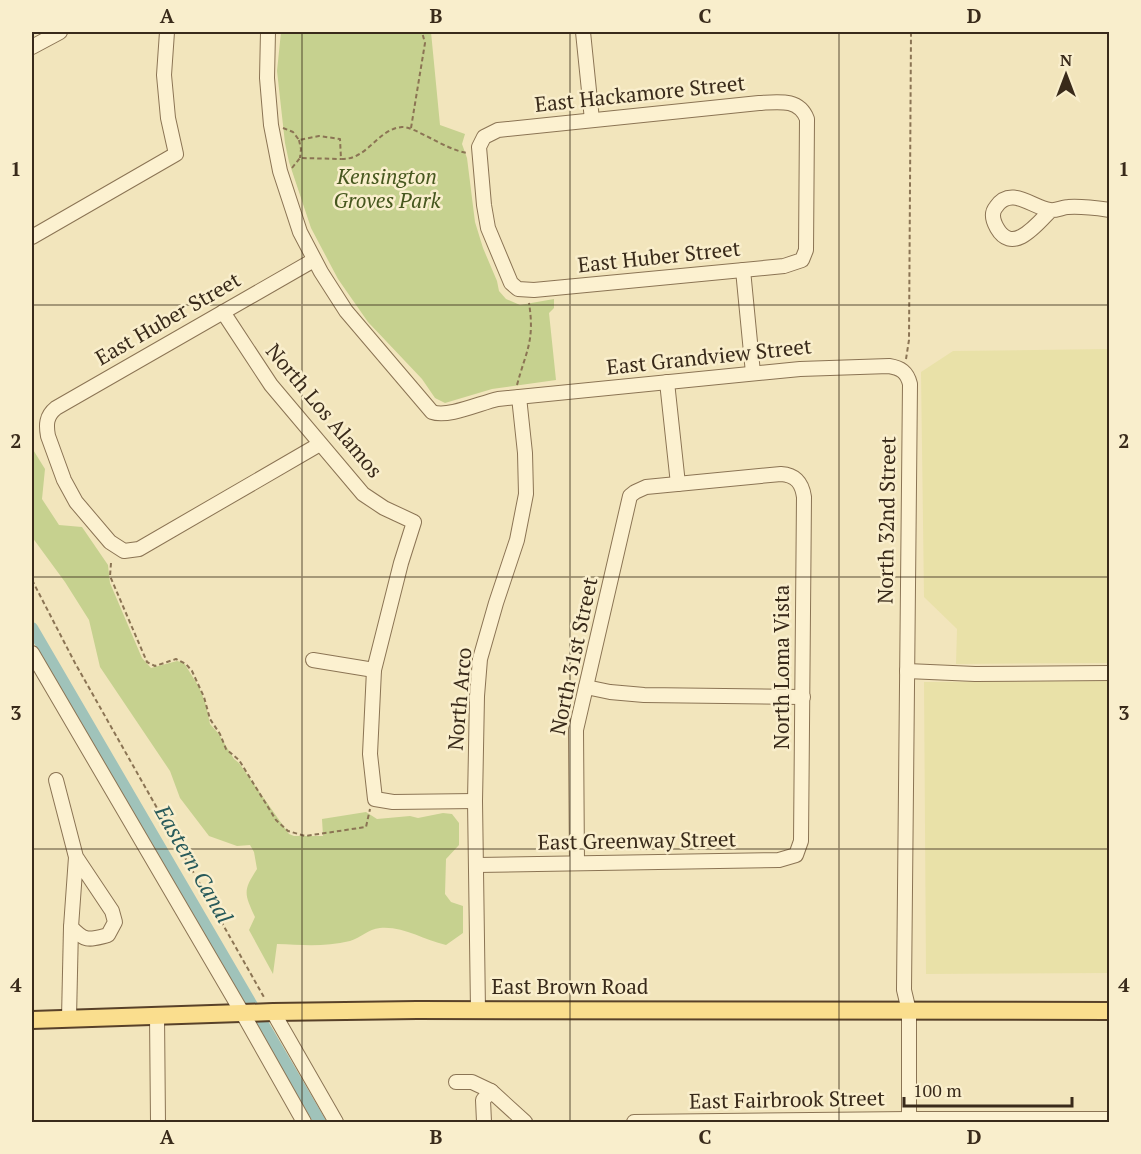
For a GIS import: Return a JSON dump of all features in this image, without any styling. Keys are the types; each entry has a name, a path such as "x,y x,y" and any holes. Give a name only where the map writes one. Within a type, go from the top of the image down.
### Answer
{"main road":[{"name":"East Brown Road","path":"32,1020 273,1012 478,1010 1110,1011"}],"street":[{"path":"32,47 60,32"},
{"path":"32,237 176,154 168,118 164,75 167,32"},
{"path":"268,32 267,78 273,139 289,202 314,260"},
{"path":"583,32 592,120"},
{"name":"East Hackamore Street","path":"518,289 508,278 491,239 485,217 478,153 481,141 498,130 592,120 773,102 790,103 801,108 807,125 806,250 802,260"},
{"path":"1051,210 1066,207 1092,207 1110,210"},
{"name":"East Huber Street","path":"314,260 56,408 47,420 48,436 72,495 110,542 124,551 139,549 320,444"},
{"name":"East Grandview Street","path":"314,260 328,285 351,317 432,412 437,414 448,413 518,392 667,382 834,366 889,366 903,371"},
{"name":"East Huber Street","path":"518,289 534,290 784,266 802,260"},
{"path":"743,270 753,373"},
{"name":"North Los Alamos","path":"223,312 262,374 363,494 384,508 414,522 374,670 370,754 375,799"},
{"name":"North 32nd Street","path":"903,371 910,384 904,990 909,1011 909,1121"},
{"path":"667,382 678,484"},
{"name":"North Arco","path":"478,1010 475,801 477,696 480,659 517,540 526,494 525,453 518,392"},
{"name":"North Loma Vista","path":"678,484 781,474 793,476 798,480 804,496 801,841 796,855"},
{"name":"North 31st Street","path":"578,863 576,730 630,496 646,487 678,484"},
{"path":"32,653 304,1122"},
{"path":"313,660 374,670"},
{"path":"907,671 975,674 1110,673"},
{"path":"586,687 644,695 803,697"},
{"path":"56,780 76,857 71,927 69,1018"},
{"path":"375,799 393,802 475,801"},
{"name":"East Greenway Street","path":"477,865 779,860 796,855"},
{"path":"71,927 81,937 91,940 108,935 115,922 112,911 76,857"},
{"path":"273,1012 336,1122"},
{"path":"157,1016 158,1122"},
{"path":"456,1082 472,1082 491,1091 525,1122"},
{"path":"483,1122 483,1100 491,1091"},
{"name":"East Fairbrook Street","path":"634,1122 1110,1119"}],"path":[{"path":"411,128 425,43 422,32"},
{"path":"903,371 909,340 911,32"},
{"path":"300,158 355,158 393,129 403,127 411,128 446,147 466,153"},
{"path":"283,128 292,132 299,140 301,149 300,158 291,169"},
{"path":"299,140 319,136 340,139 341,159"},
{"path":"518,392 531,334 529,303"},
{"path":"111,562 110,576 147,662 155,666 176,659 186,664 204,697 210,719 226,749 238,760 282,826 296,835 305,836 366,827 375,799"},
{"path":"32,580 75,663 273,1012"}],"shaded area":[{"path":"1109,349 1109,663 956,664 957,629 924,597 921,372 953,351"},
{"path":"1109,681 1109,973 926,974 924,682"}],"green space":[{"name":"Kensington Groves Park","path":"281,32 431,32 440,125 465,134 462,144 467,158 475,222 499,291 506,299 520,305 554,299 554,308 549,313 556,380 492,389 445,403 435,398 422,379 368,322 338,279 311,228 289,162 277,71"},
{"path":"32,448 45,469 42,499 59,525 82,527 108,565 110,583 142,658 151,668 177,661 184,663 199,687 210,724 289,834 323,836 322,819 366,812 377,819 452,814 459,823 459,845 446,859 445,894 451,902 463,906 463,933 446,945 389,928 376,929 354,940 341,943 277,944 273,974 249,930 255,917 247,897 249,882 257,869 254,852 250,845 237,846 209,836 180,798 170,771 100,667 89,620 32,537"}],"waterway":[{"name":"Eastern Canal","path":"32,628 320,1122"}]}
